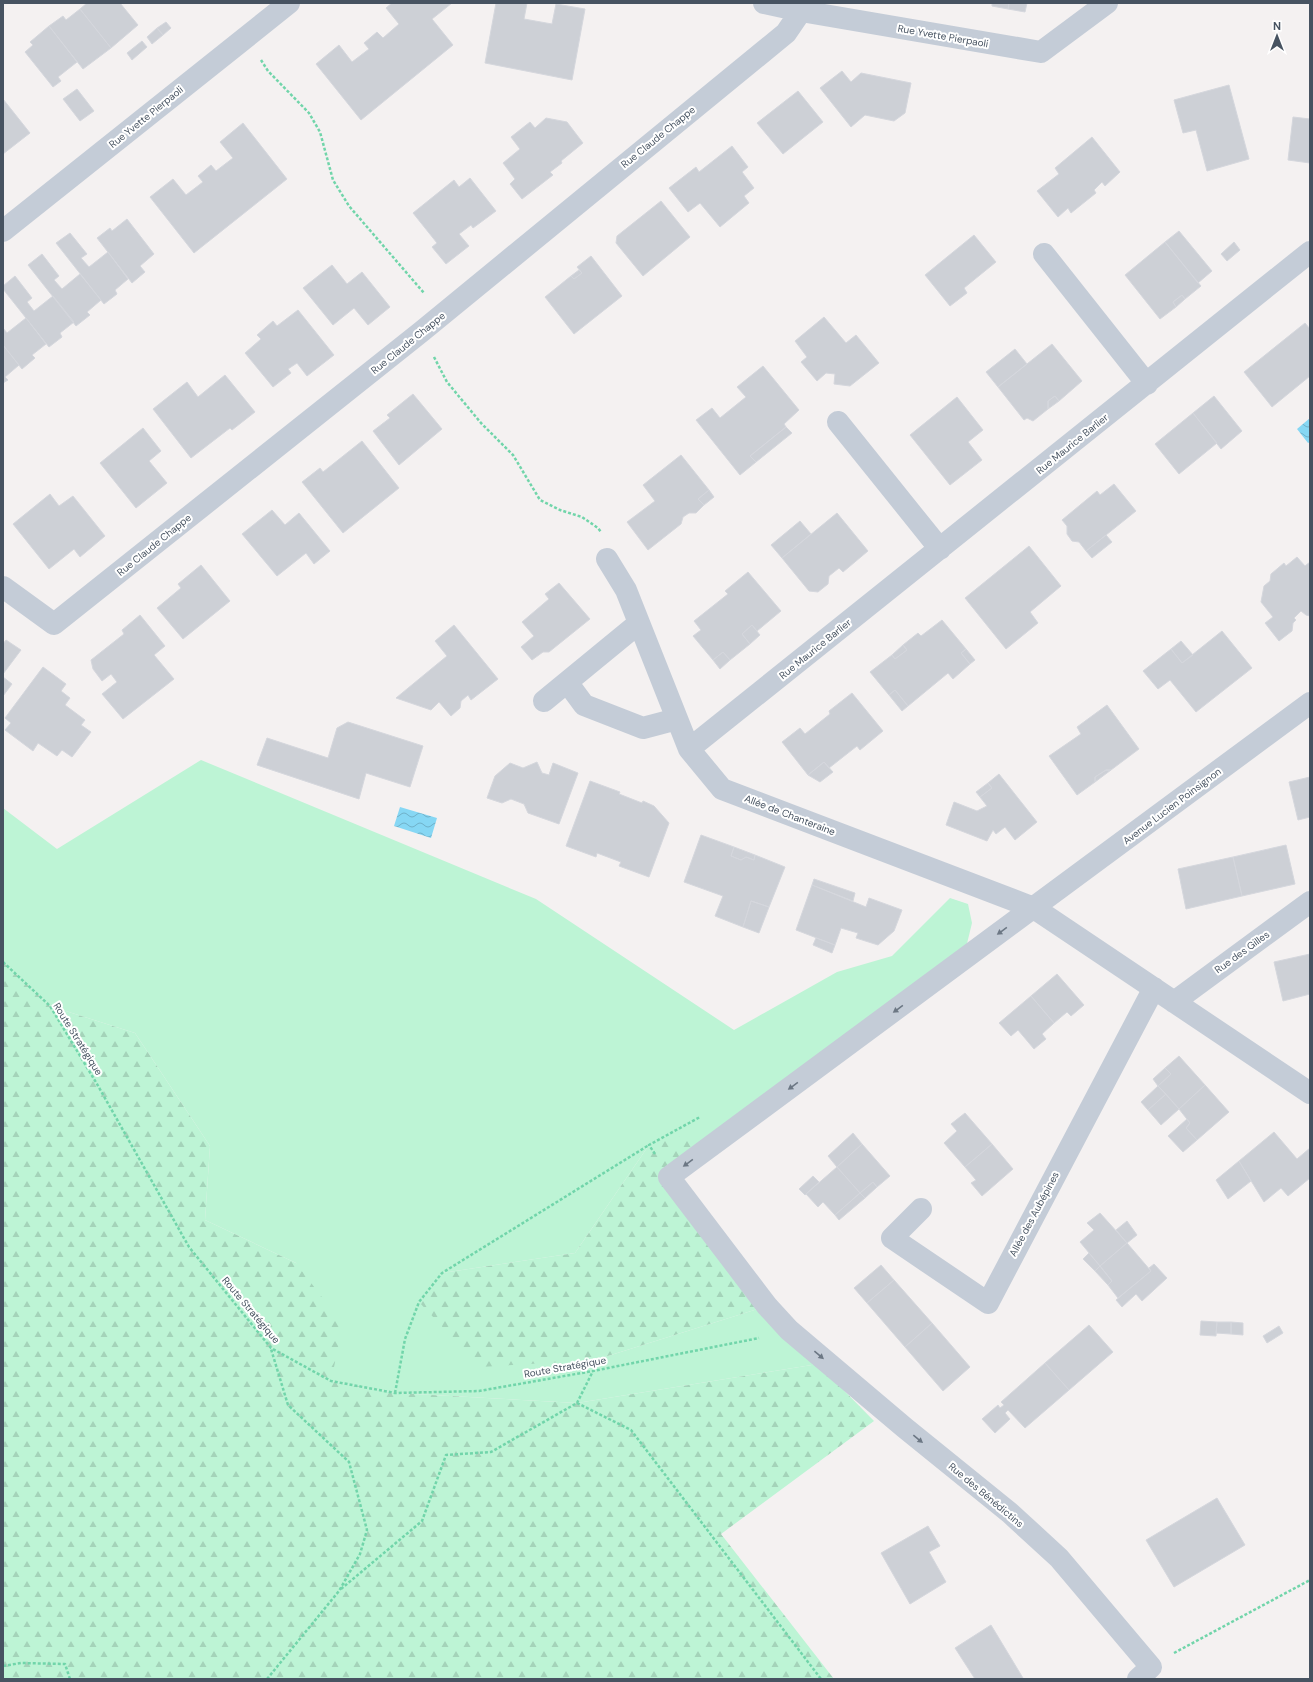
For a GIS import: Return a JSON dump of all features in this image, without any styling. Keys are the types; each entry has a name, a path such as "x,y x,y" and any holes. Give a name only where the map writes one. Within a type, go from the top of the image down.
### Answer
{"street":[{"name":"Rue Yvette Pierpaoli","path":"3,231 289,3"},
{"name":"Rue Yvette Pierpaoli","path":"764,3 801,11 1041,52 1107,3"},
{"name":"Rue Claude Chappe","path":"3,587 54,624 421,332 786,33 801,11"},
{"name":"Rue Maurice Barlier","path":"689,749 1147,384 1310,252"},
{"path":"1044,254 1147,384"},
{"path":"838,422 940,549"},
{"name":"Allée de Chanteraine","path":"607,559 626,590 689,749 722,789 1034,908"},
{"path":"544,701 640,623"},
{"path":"567,682 584,705 642,728 677,719"},
{"name":"Avenue Lucien Poinsignon","path":"789,1330 766,1306 669,1177 1310,704"},
{"name":"Rue des Gilles","path":"1174,1002 1310,902"},
{"path":"1034,908 1310,1094"},
{"name":"Allée des Aubépines","path":"921,1209 892,1238 988,1303 1154,988"},
{"name":"Rue des Bénédictins","path":"789,1330 905,1428 1010,1513 1059,1558 1145,1673"}],"path":[{"path":"247,36 268,71 309,113 320,132 333,180 349,206 442,315"},
{"path":"421,332 447,382 480,423 513,455 540,500 560,510 582,517 598,528 607,540 607,559"},
{"name":"Route Stratégique","path":"3,962 50,1006 97,1084 189,1247 271,1348 331,1381 395,1393 479,1391 593,1371 789,1330"},
{"path":"395,1393 405,1340 418,1302 442,1273 649,1145"},
{"path":"267,1679 339,1591 360,1554 367,1530 349,1462 288,1405 271,1348"},
{"path":"339,1591 422,1521 446,1455 491,1452 577,1403 593,1371"},
{"path":"577,1403 631,1430 821,1679"},
{"path":"1145,1673 1172,1654 1310,1580"},
{"path":"3,1666 21,1662 65,1664 70,1679"}],"green space":[{"path":"201,760 536,899 734,1030 837,972 892,956 950,898 968,904 972,923 963,960 702,1153 649,1145 575,1253 442,1273 595,1360 767,1306 818,1364 577,1403 395,1393 331,1381 296,1263 205,1220 210,1146 135,1033 50,1006 3,962 3,808 57,849"},
{"path":"3,962 50,1006 135,1033 210,1146 205,1220 296,1263 343,1325 331,1381 395,1393 577,1403 818,1364 874,1421 721,1534 834,1679 3,1679"},
{"path":"686,1135 702,1153 669,1177 767,1306 595,1360 480,1367 419,1302 442,1273 575,1253 649,1145"}],"water":[{"path":"1310,418 1310,442 1308,443 1297,429"},
{"path":"400,807 437,818 431,838 394,826"}],"building":[{"path":"87,3 120,3 138,25 111,48 80,9"},
{"path":"392,3 452,3 432,19 453,45 361,120 316,64 339,45 352,62 369,49 364,43 377,32 383,38 399,24 386,8"},
{"path":"496,3 527,3 524,19 552,24 556,4 585,9 572,80 485,63"},
{"path":"992,3 1009,3 1008,9 992,6"},
{"path":"1009,3 1027,3 1025,12 1008,9"},
{"path":"80,9 111,48 83,69 49,26 63,16 66,20"},
{"path":"166,22 171,28 163,35 157,28"},
{"path":"49,26 77,62 58,77 61,81 53,87 25,52 33,45 30,42"},
{"path":"157,28 163,35 152,44 147,37"},
{"path":"142,41 147,47 132,60 127,53"},
{"path":"842,71 851,82 861,73 911,83 905,113 894,121 865,115 851,127 820,88"},
{"path":"1229,85 1249,159 1207,171 1196,130 1183,133 1174,100"},
{"path":"77,89 94,111 80,121 63,99"},
{"path":"798,91 823,122 783,154 757,123"},
{"path":"3,99 30,133 3,154"},
{"path":"1293,117 1310,119 1310,163 1288,160"},
{"path":"546,118 567,122 583,143 550,172 553,175 522,199 510,184 515,179 503,163 520,149 511,137 530,122 535,128"},
{"path":"243,123 287,179 194,253 150,197 173,179 186,195 203,182 198,176 211,165 216,171 233,158 220,142"},
{"path":"1092,137 1120,172 1105,186 1102,182 1094,190 1096,193 1071,213 1068,208 1058,217 1037,191 1059,174 1055,168"},
{"path":"732,146 748,167 742,172 754,188 744,196 749,203 720,227 700,203 688,212 669,188 696,167 699,172"},
{"path":"470,178 496,211 473,228 471,225 459,234 469,246 446,264 432,247 437,243 413,213 454,180 459,187"},
{"path":"661,201 690,237 643,276 616,243 617,236"},
{"path":"127,219 154,254 140,266 145,272 132,283 97,238 110,228 112,231"},
{"path":"1179,231 1212,271 1198,283 1165,242"},
{"path":"70,233 87,254 81,258 89,267 108,252 128,279 115,290 117,294 104,304 56,243"},
{"path":"974,235 996,262 964,288 967,293 950,306 925,275"},
{"path":"1165,242 1201,286 1185,299 1182,295 1173,302 1176,307 1160,319 1125,275"},
{"path":"1234,242 1240,250 1227,261 1221,254"},
{"path":"42,254 59,276 54,280 62,289 80,274 101,300 87,312 90,315 76,326 28,265"},
{"path":"591,256 622,296 574,334 545,297 571,276 574,279 582,273 577,267"},
{"path":"332,265 347,284 362,272 390,307 368,325 354,308 333,325 303,288"},
{"path":"579,270 582,273 574,279 571,276"},
{"path":"15,276 32,298 27,302 34,311 53,296 74,322 60,333 62,337 49,347 3,289 3,286"},
{"path":"1182,295 1185,299 1176,307 1173,302"},
{"path":"298,310 334,355 307,376 297,363 288,369 291,373 273,387 245,353 261,339 257,335 273,321 277,326"},
{"path":"824,317 846,343 856,335 879,363 850,386 834,384 835,374 826,373 817,381 801,362 807,357 795,341"},
{"path":"26,318 46,344 32,355 35,358 22,369 3,345 3,328 7,333"},
{"path":"1305,323 1310,329 1310,376 1272,407 1244,372"},
{"path":"1052,344 1082,381 1059,401 1055,396 1048,401 1048,409 1033,421 1027,418 1024,420 998,387"},
{"path":"3,345 19,365 5,377 8,380 3,383"},
{"path":"1015,349 1027,364 998,387 986,372"},
{"path":"763,366 799,410 784,424 786,427 750,456 756,462 740,475 696,420 712,408 720,418 746,397 737,387"},
{"path":"225,375 255,412 232,430 230,428 191,458 153,409 187,382 198,397"},
{"path":"413,394 442,429 399,465 373,431 390,418 387,415"},
{"path":"1055,396 1059,401 1048,409 1048,401"},
{"path":"1214,396 1242,431 1221,449 1193,413"},
{"path":"957,397 983,430 968,442 982,460 950,485 910,435"},
{"path":"1193,413 1217,443 1179,474 1155,444"},
{"path":"786,427 792,433 756,462 750,456"},
{"path":"143,428 161,451 149,461 167,483 136,508 100,463"},
{"path":"362,441 399,488 343,533 302,482 320,468 323,472"},
{"path":"681,455 709,490 698,499 704,505 696,513 689,513 683,517 681,524 648,550 627,522 655,501 643,485"},
{"path":"1114,484 1136,511 1086,551 1079,542 1072,541 1067,534 1067,526 1062,520 1097,491 1100,495"},
{"path":"709,490 714,497 704,505 698,499"},
{"path":"50,494 59,506 73,496 105,536 80,557 74,549 49,569 13,524"},
{"path":"272,510 285,525 299,513 330,551 314,564 306,553 277,576 242,534"},
{"path":"837,513 868,551 843,572 839,568 829,576 828,584 818,592 809,591 782,558"},
{"path":"800,521 811,534 782,558 771,545"},
{"path":"1106,535 1112,542 1092,558 1086,551"},
{"path":"1029,546 1061,586 1030,612 1038,623 1006,649 965,598"},
{"path":"1297,557 1305,566 1310,562 1310,616 1301,611 1294,618 1296,620 1293,623 1292,631 1279,641 1265,623 1273,617 1261,602 1264,586 1270,581 1271,574 1284,563 1286,566"},
{"path":"201,565 230,601 183,639 157,608 181,588 178,584"},
{"path":"748,572 781,611 757,631 752,625 742,634 750,644 730,660 723,652 713,660 693,636 701,630 694,621 728,594 725,591"},
{"path":"559,583 590,619 549,652 543,652 532,660 521,647 534,636 522,622 549,599 545,594"},
{"path":"140,615 165,646 154,655 174,679 123,719 102,694 117,682 111,674 102,681 93,669 91,660 124,634 122,630"},
{"path":"942,620 966,649 961,653 970,664 953,679 948,673 908,706 895,690 889,695 870,672 892,655 895,659 907,650 903,645 918,633 921,636"},
{"path":"454,625 498,679 471,700 468,695 461,701 460,708 451,716 439,702 431,710 396,698 447,656 435,641"},
{"path":"752,625 760,635 750,644 742,634"},
{"path":"1222,631 1252,668 1196,712 1170,680 1158,689 1143,671 1171,649 1182,663"},
{"path":"6,640 21,650 3,674 3,644"},
{"path":"1181,641 1193,655 1182,663 1171,649"},
{"path":"903,645 907,650 895,659 892,655"},
{"path":"966,649 975,660 970,664 961,653"},
{"path":"723,652 730,660 720,669 713,660"},
{"path":"43,667 66,684 61,691 70,698 65,705 85,720 81,725 91,732 72,757 62,750 57,756 38,743 33,751 5,730 11,723 5,718"},
{"path":"3,677 12,684 3,696"},
{"path":"895,690 908,706 902,711 889,695"},
{"path":"852,693 883,731 860,750 857,746 829,768 824,762 808,775 782,742 800,728 805,734 830,714 829,711"},
{"path":"1107,705 1139,749 1111,770 1106,770 1095,777 1095,782 1077,795 1049,756 1081,734 1077,727"},
{"path":"348,722 423,746 410,787 366,773 359,799 257,765 267,738 328,758 337,728"},
{"path":"537,762 542,773 549,775 553,763 578,773 559,824 528,813 524,804 511,799 502,803 487,798 495,776 510,763 523,768"},
{"path":"824,762 833,772 820,782 808,775"},
{"path":"1106,770 1111,770 1095,782 1095,777"},
{"path":"999,774 1037,822 1015,840 1005,827 996,834 993,830 987,841 946,825 954,802 977,811 987,806 980,797 992,788 988,783"},
{"path":"1310,777 1310,817 1298,820 1289,782"},
{"path":"590,781 620,792 619,794 642,803 643,801 654,806 669,823 649,877 619,866 621,862 597,853 596,857 566,846"},
{"path":"988,783 992,788 980,797 976,792"},
{"path":"701,835 734,847 731,856 741,860 746,857 754,860 755,855 785,867 769,907 751,901 743,927 715,916 723,896 684,882"},
{"path":"1286,845 1295,884 1242,896 1233,857"},
{"path":"734,847 755,855 754,860 746,857 741,860 731,856"},
{"path":"1233,857 1242,896 1186,909 1178,869"},
{"path":"814,879 855,893 853,901 812,885"},
{"path":"812,885 866,907 869,898 902,910 894,931 878,945 856,938 858,933 841,928 835,945 796,930"},
{"path":"751,901 769,907 759,933 743,927"},
{"path":"816,938 835,945 832,953 813,945"},
{"path":"1310,954 1310,994 1283,1001 1274,962"},
{"path":"1057,974 1084,1005 1071,1016 1067,1012 1054,1023 1031,996"},
{"path":"1031,996 1054,1023 1042,1034 1046,1039 1034,1049 1018,1030 1011,1036 999,1023"},
{"path":"1179,1056 1205,1085 1179,1109 1158,1086 1171,1074 1165,1068"},
{"path":"1165,1068 1171,1074 1158,1086 1153,1079"},
{"path":"1205,1085 1229,1112 1197,1140 1186,1128 1190,1123 1179,1109"},
{"path":"1158,1086 1166,1094 1148,1110 1141,1102"},
{"path":"1166,1094 1179,1109 1161,1125 1148,1110"},
{"path":"965,1113 992,1144 965,1167 944,1143 957,1131 951,1124"},
{"path":"1187,1119 1190,1123 1186,1128 1197,1140 1183,1152 1168,1136"},
{"path":"1274,1132 1297,1159 1310,1148 1310,1178 1288,1196 1281,1188 1264,1202 1239,1161"},
{"path":"853,1133 862,1144 837,1167 828,1156"},
{"path":"862,1144 890,1176 877,1187 873,1182 860,1193 837,1167"},
{"path":"992,1144 1013,1169 982,1196 971,1183 976,1180 965,1167"},
{"path":"1239,1161 1251,1181 1228,1199 1216,1180"},
{"path":"837,1167 860,1193 835,1215 823,1202 818,1207 806,1194"},
{"path":"813,1176 819,1182 805,1195 799,1189"},
{"path":"873,1182 877,1187 865,1198 860,1193"},
{"path":"860,1193 865,1198 839,1220 835,1215"},
{"path":"1100,1213 1127,1243 1100,1266 1080,1242 1094,1230 1087,1223"},
{"path":"1127,1221 1137,1235 1127,1243 1116,1230"},
{"path":"1127,1243 1151,1271 1118,1298 1108,1285 1112,1281 1100,1266"},
{"path":"1089,1253 1100,1266 1095,1271 1083,1259"},
{"path":"1154,1264 1167,1278 1142,1301 1136,1294 1122,1307 1116,1300 1151,1271 1149,1268"},
{"path":"881,1265 894,1280 867,1303 854,1288"},
{"path":"1100,1266 1112,1281 1108,1285 1095,1271"},
{"path":"894,1280 932,1323 905,1347 867,1303"},
{"path":"1201,1321 1217,1322 1216,1336 1200,1335"},
{"path":"1217,1322 1231,1322 1231,1334 1216,1333"},
{"path":"1231,1322 1243,1323 1243,1335 1231,1334"},
{"path":"932,1323 970,1367 943,1391 905,1347"},
{"path":"1089,1325 1113,1352 1069,1390 1045,1363"},
{"path":"1279,1326 1283,1333 1267,1343 1263,1336"},
{"path":"1045,1363 1069,1390 1025,1428 1008,1410 1005,1413 1010,1419 995,1433 982,1419 998,1405 1000,1408 1004,1405 1001,1402"},
{"path":"1217,1498 1245,1545 1174,1587 1146,1540"},
{"path":"928,1526 940,1546 929,1552 946,1582 910,1604 881,1553"},
{"path":"991,1625 1023,1678 975,1679 955,1648"}]}
